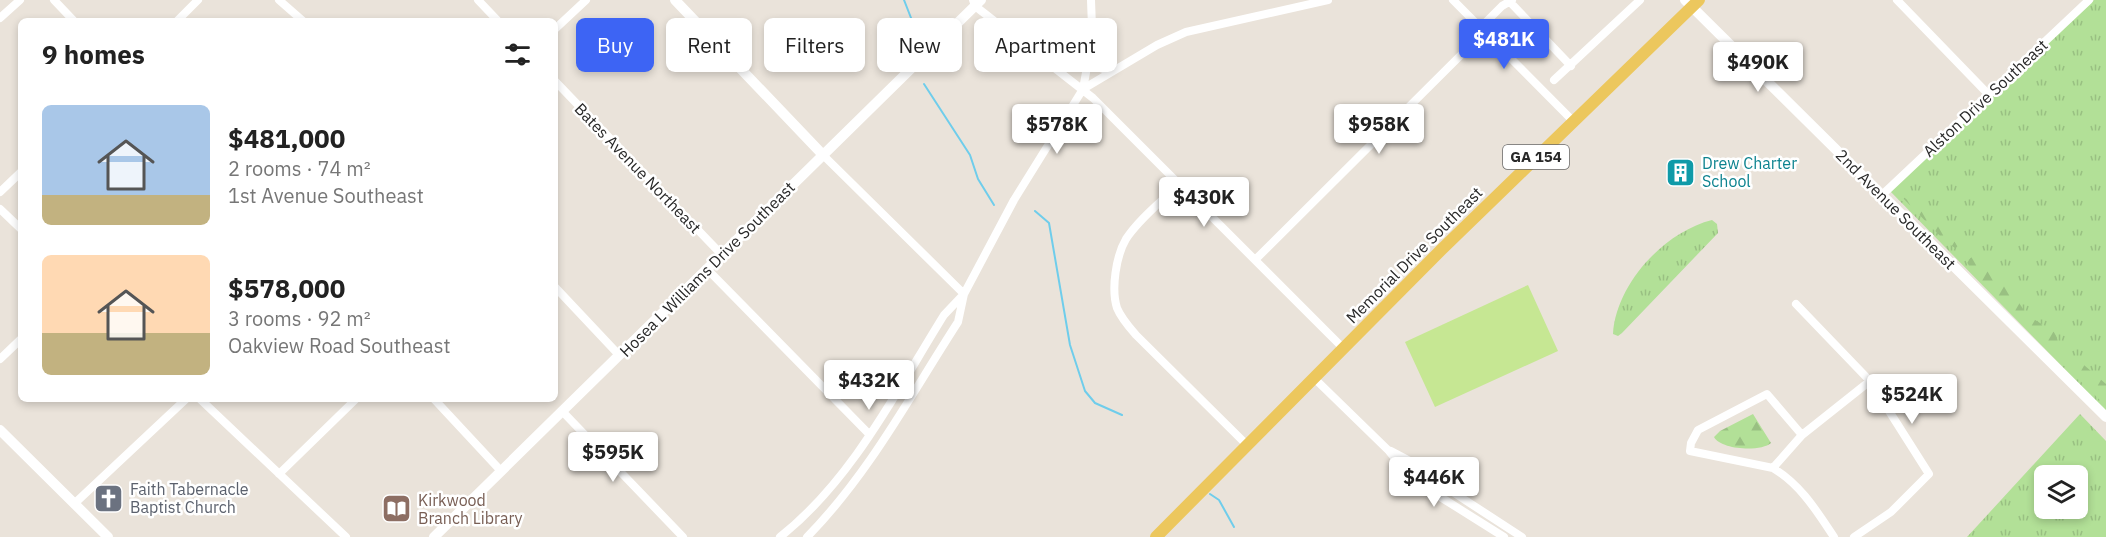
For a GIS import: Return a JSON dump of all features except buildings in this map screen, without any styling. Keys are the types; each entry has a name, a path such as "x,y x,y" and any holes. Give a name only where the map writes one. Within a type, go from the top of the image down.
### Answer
{"main road":[{"name":"Memorial Drive Southeast","path":"1156,537 1692,2"}],"street":[{"path":"0,18 20,0"},
{"path":"54,0 71,18"},
{"path":"180,18 198,0"},
{"path":"279,0 300,18"},
{"path":"478,0 495,18"},
{"path":"558,26 586,0"},
{"path":"675,0 823,155 964,294"},
{"path":"1091,0 1092,18"},
{"path":"1117,69 1157,45 1186,32 1328,0"},
{"path":"1453,0 1574,122"},
{"path":"1554,80 1640,0"},
{"path":"1897,0 1989,94"},
{"name":"Alston Drive Southeast","path":"1882,195 2089,0"},
{"path":"1256,260 1510,1 1571,66"},
{"path":"976,2 1083,89 1344,349"},
{"name":"Hosea L Williams Drive Southeast","path":"434,537 976,2"},
{"name":"2nd Avenue Southeast","path":"1692,2 2106,417"},
{"path":"780,537 830,489 869,434 944,315 964,294 1014,200 1083,89 1086,72"},
{"path":"1083,89 1112,72"},
{"name":"Bates Avenue Northeast","path":"558,84 722,255"},
{"path":"0,192 18,175"},
{"path":"1178,185 1126,239 1117,272 1117,308 1136,335 1247,445"},
{"path":"0,209 18,226"},
{"path":"707,269 869,434"},
{"path":"558,290 619,355"},
{"path":"807,537 863,472 958,322 964,294"},
{"path":"1796,304 1870,381 1929,474 1891,513 1854,537"},
{"path":"0,359 18,342"},
{"path":"1314,378 1389,451 1401,466 1504,537"},
{"path":"1773,468 1802,435 1870,381"},
{"path":"1802,435 1767,394 1698,430 1690,442 1690,451 1773,468 1802,490 1834,537"},
{"path":"74,504 183,402"},
{"path":"203,402 345,537"},
{"path":"279,474 353,402"},
{"path":"437,402 501,471"},
{"path":"562,411 683,537"},
{"path":"0,430 108,537"},
{"path":"1389,451 1408,460 1522,537"}],"green space":[{"path":"2094,0 2106,0 2106,411 1888,189"},
{"path":"1899,194 1939,224 1958,246 1955,248 1945,241"},
{"path":"1712,220 1717,224 1718,233 1622,333 1618,336 1613,334 1616,315 1623,297 1633,279 1646,263 1660,248 1677,236 1694,226"},
{"path":"1972,257 2006,283 2027,315 2056,333 2058,343 2054,349 2046,347 1980,281 1966,261"},
{"path":"1528,285 1558,351 1435,407 1405,342"},
{"path":"2067,357 2077,359 2106,384 2106,406 2069,370"},
{"path":"1753,414 1771,443 1766,446 1732,447 1724,445 1714,437 1720,431"},
{"path":"2080,414 2106,441 2106,537 1967,537"}],"waterway":[{"path":"904,0 911,18"},
{"path":"924,84 970,155 978,179 994,205"},
{"path":"1035,211 1049,223 1070,345 1085,391 1095,403 1122,415"},
{"path":"1210,494 1219,500 1234,527"}],"place":[{"name":"Drew Charter School","path":"1681,172"},
{"name":"Faith Tabernacle Baptist Church","path":"109,498"},
{"name":"Kirkwood Branch Library","path":"397,509"}]}
